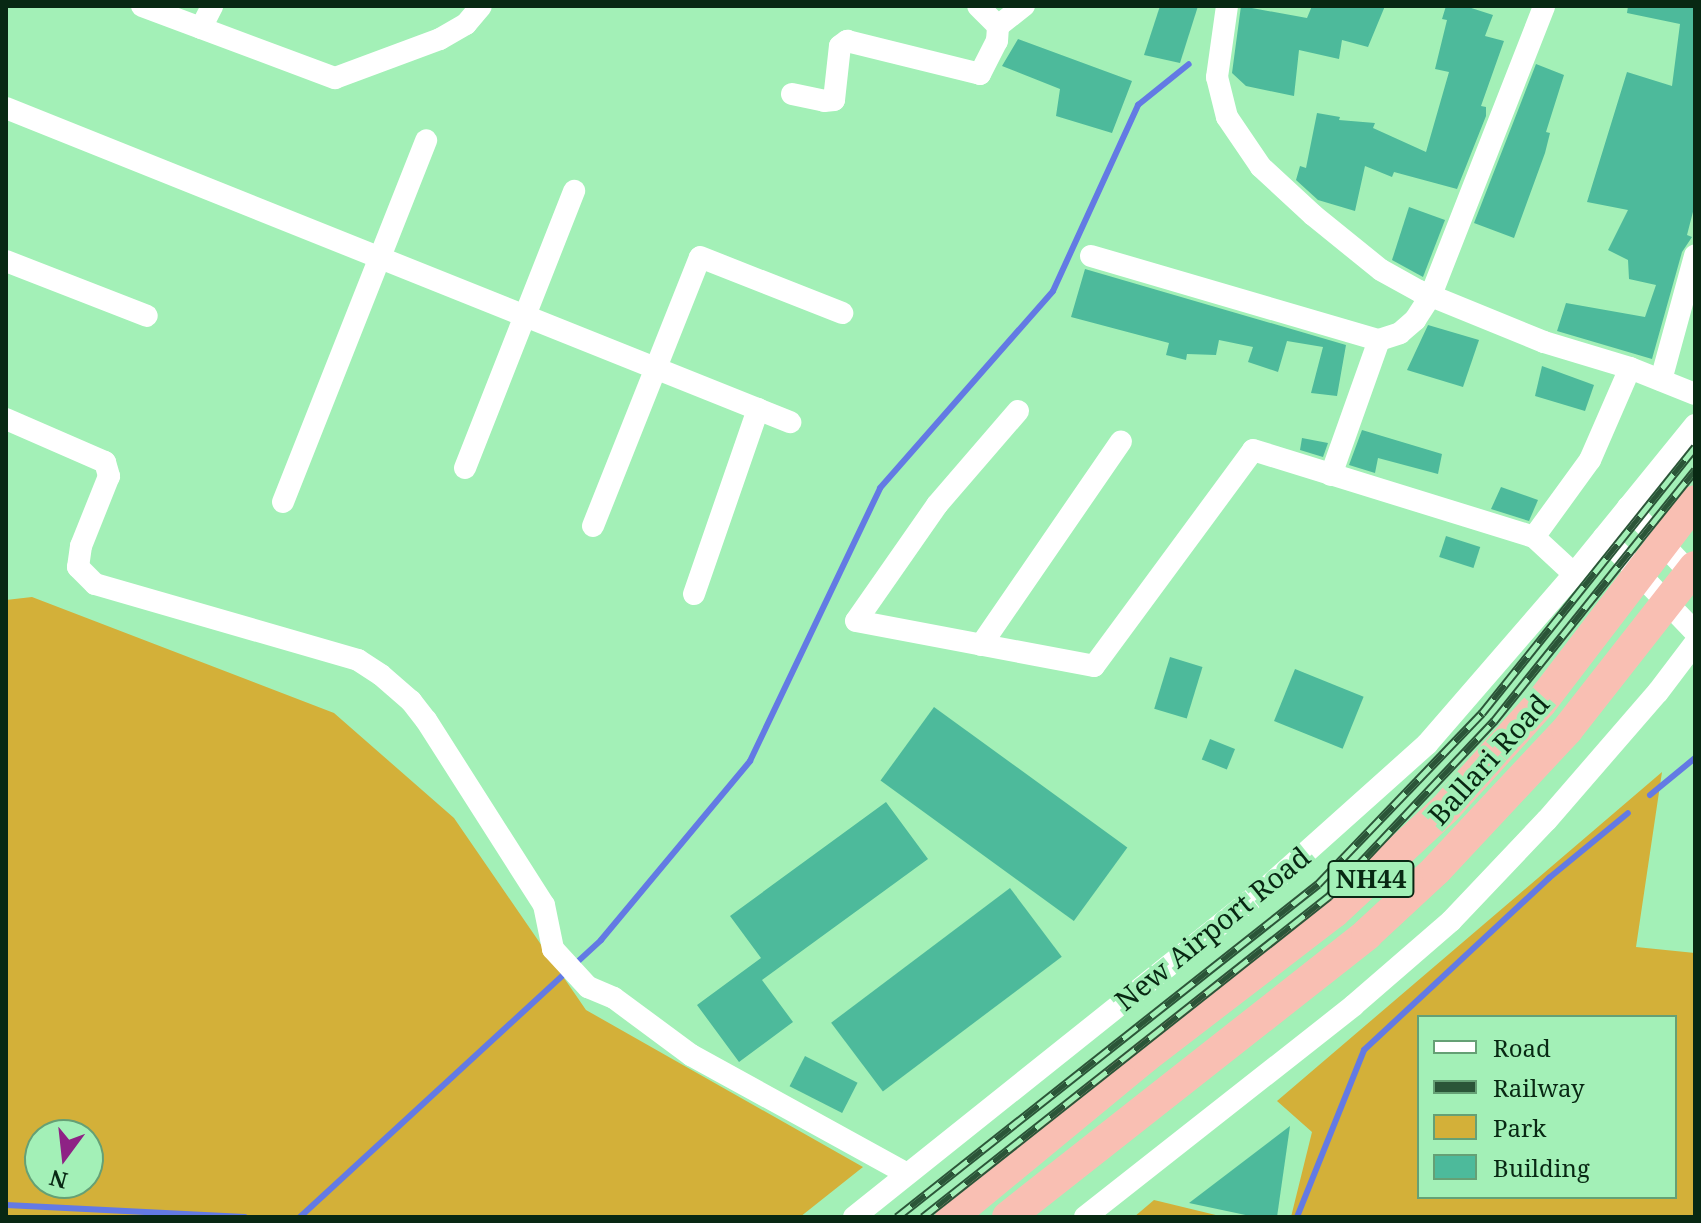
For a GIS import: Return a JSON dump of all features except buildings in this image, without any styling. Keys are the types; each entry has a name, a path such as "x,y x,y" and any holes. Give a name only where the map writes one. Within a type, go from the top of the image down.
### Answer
{"highway":[{"name":"Ballari Road","path":"951,1217 1145,1057 1334,912 1445,809 1540,704 1695,501"},
{"name":"Ballari Road","path":"1009,1216 1367,934 1436,870 1567,730 1695,567"}],"street":[{"path":"142,6 335,78 440,39 466,24 481,6"},
{"path":"201,28 212,6"},
{"path":"978,6 998,26"},
{"path":"792,94 824,101 834,100 840,46 847,41 980,74 997,41 998,26 1024,6"},
{"path":"1227,6 1217,77 1227,117 1261,167 1381,270 1431,295 1544,342 1630,368 1695,394"},
{"path":"1091,256 1379,340 1400,333 1415,320 1431,295 1544,6"},
{"path":"6,108 790,422"},
{"path":"283,502 377,257 426,140"},
{"path":"465,468 574,191"},
{"path":"1661,380 1695,256"},
{"path":"593,526 700,257 842,313"},
{"path":"6,261 147,316"},
{"path":"1331,475 1379,340"},
{"path":"1534,537 1590,460 1630,368"},
{"path":"694,594 758,409"},
{"path":"1018,411 937,505 856,621 1094,666 1253,450 1534,537 1574,574"},
{"path":"6,419 105,462 109,476 81,546 78,567 95,584 358,660 381,675 411,701 426,720 544,905 553,949 588,987 614,998 691,1055 906,1173"},
{"name":"New Airport Road","path":"854,1217 1266,888 1415,755 1574,574 1695,425"},
{"path":"981,645 1121,441"},
{"path":"1628,507 1695,578"},
{"path":"1604,537 1695,632"},
{"path":"1085,1217 1354,1005 1451,921 1547,820 1658,692 1695,643"}],"green space":[{"path":"32,597 334,713 454,818 586,1010 863,1167 800,1217 6,1217 6,600"},
{"path":"1662,772 1636,947 1695,953 1695,1217 1291,1217 1312,1132 1277,1101"},
{"path":"1154,1200 1224,1217 1134,1217"}],"waterway":[{"path":"300,1217 601,940 750,761 880,488 1053,291 1138,105 1189,64"},
{"path":"1650,795 1695,758"},
{"path":"1297,1217 1364,1050 1549,878 1628,813"},
{"path":"6,1205 245,1217"}],"railway":[{"path":"897,1217 1318,884 1482,713 1695,447"},
{"path":"923,1217 1329,896 1494,721 1695,470"}]}
